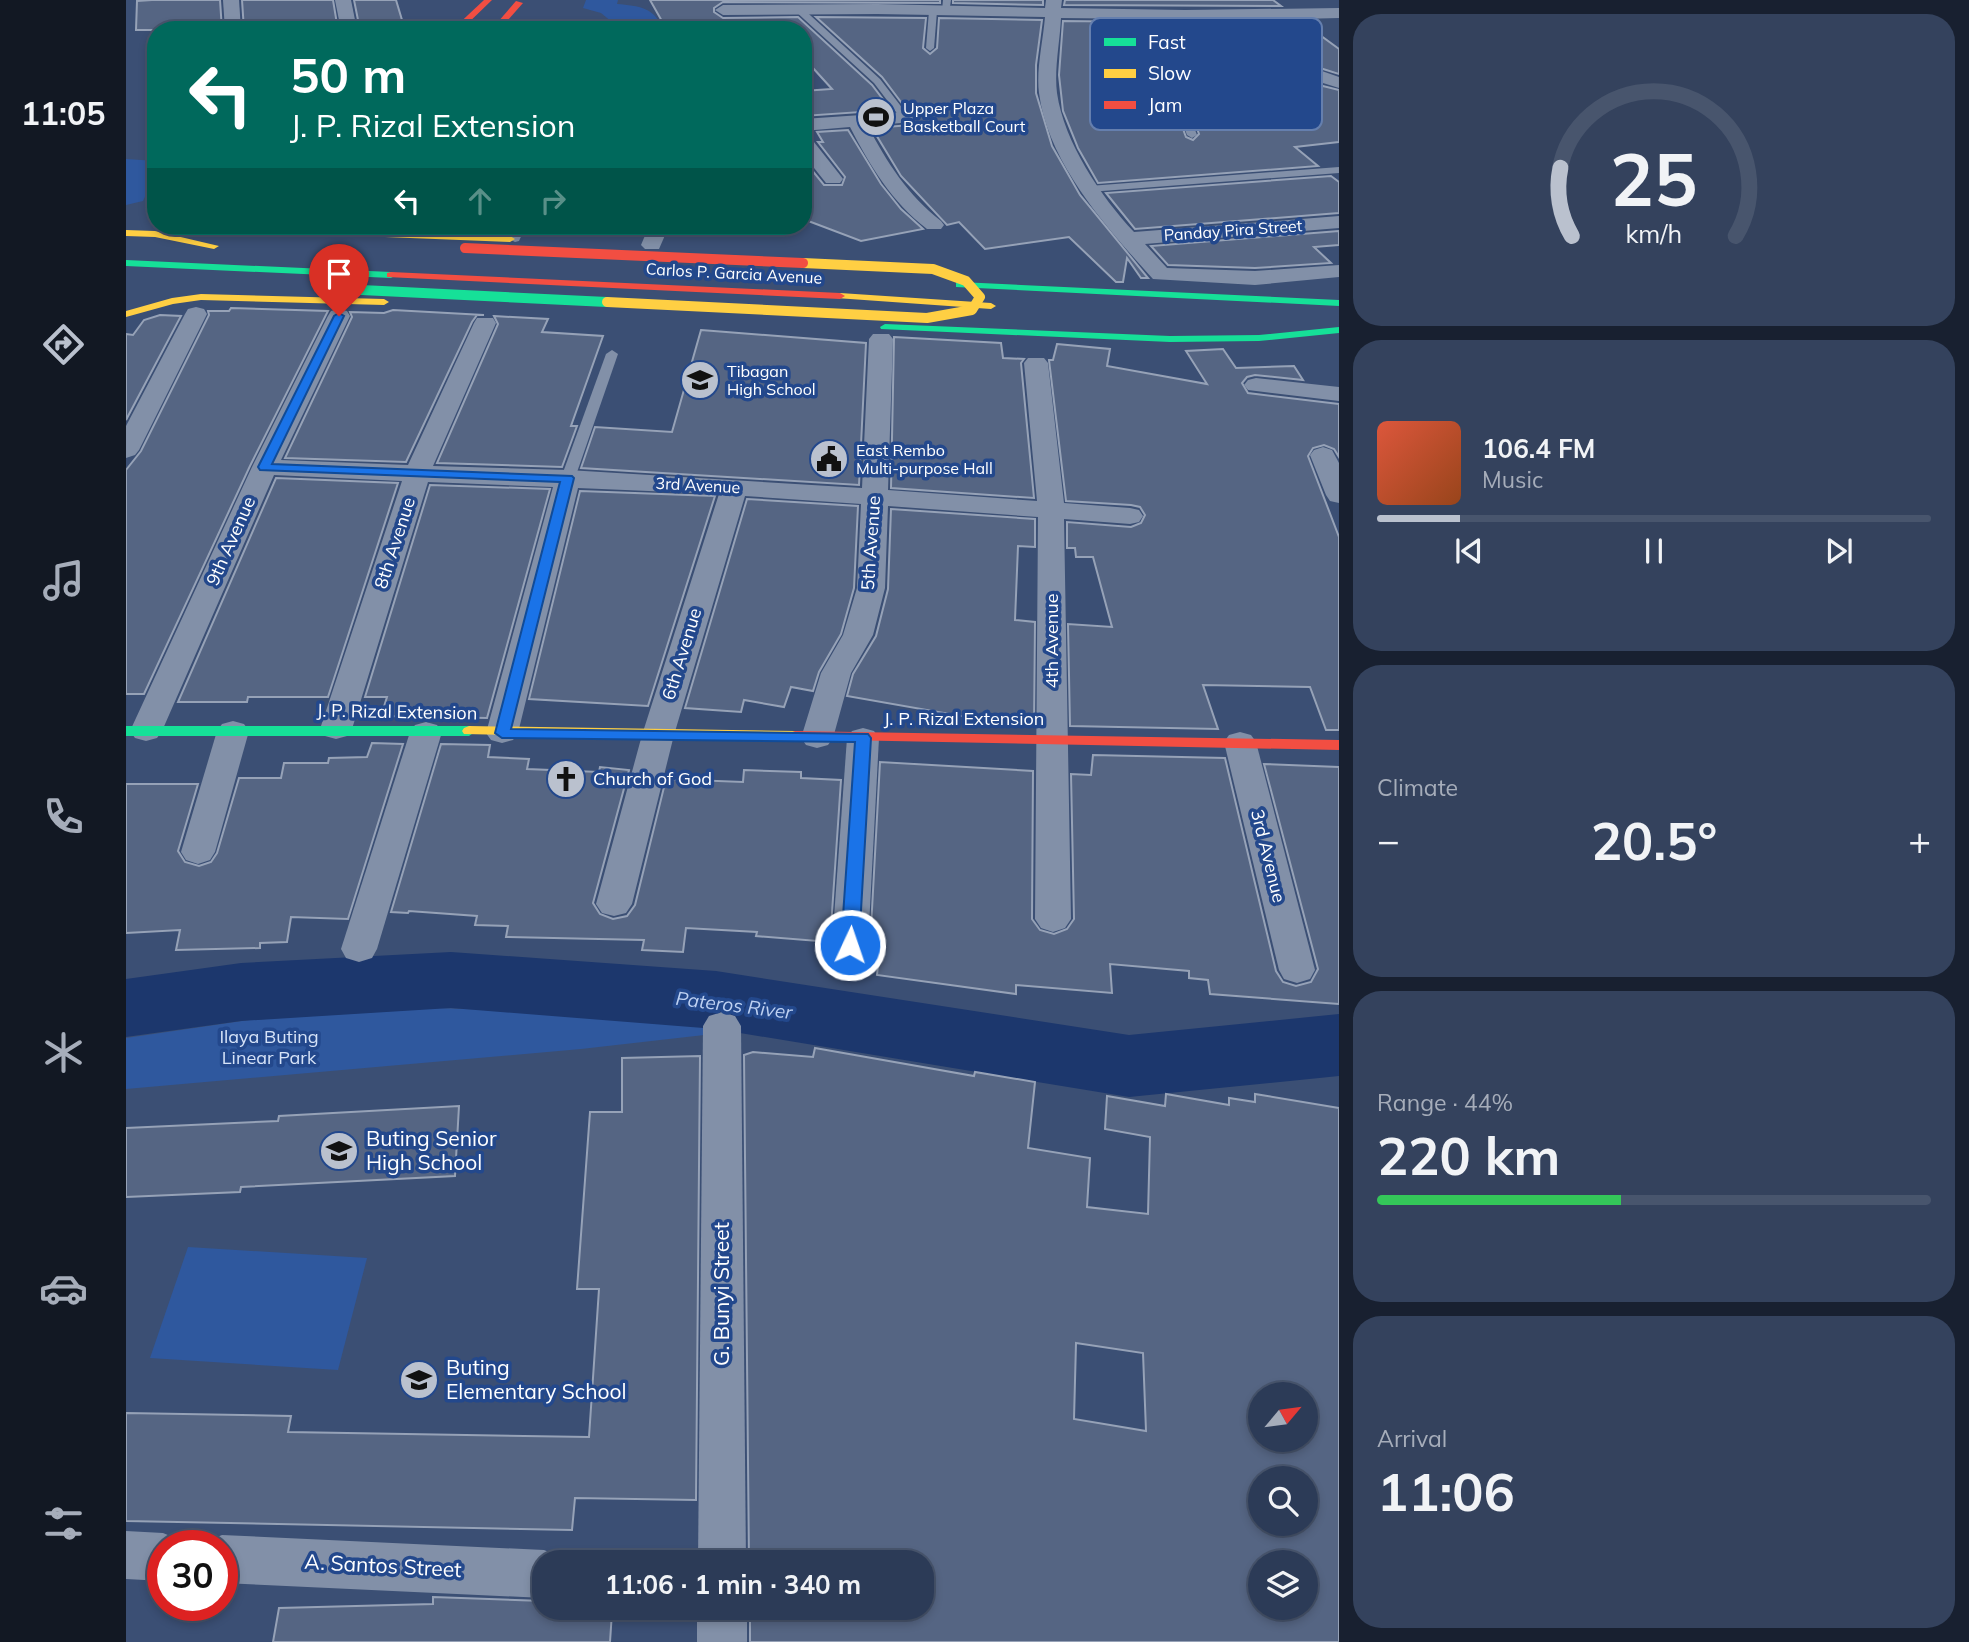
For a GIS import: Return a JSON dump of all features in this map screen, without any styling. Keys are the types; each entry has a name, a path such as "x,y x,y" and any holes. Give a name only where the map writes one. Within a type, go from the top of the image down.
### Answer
{"main road":[{"path":"466,21 488,0"},
{"path":"503,21 519,2"},
{"path":"126,233 147,234"},
{"path":"126,245 227,249 160,235"},
{"path":"153,289 191,283 927,318 972,310 980,297 973,284 955,274 933,269 465,248 366,235"},
{"path":"655,235 961,263"},
{"path":"290,247 433,245"},
{"name":"Carlos P. Garcia Avenue","path":"389,258 1339,303"},
{"name":"Carlos P. Garcia Avenue","path":"126,263 849,296 1014,307"},
{"path":"1041,273 1252,299"},
{"path":"126,314 163,303 207,297 336,300 1156,338 1259,338 1339,328"},
{"path":"1258,322 1339,328"},
{"name":"J. P. Rizal Extension","path":"136,731 336,729 1339,745"}],"street":[{"path":"231,0 232,21"},
{"path":"342,0 347,21"},
{"path":"720,5 1054,7 1247,17 1339,13"},
{"path":"720,5 730,21"},
{"path":"1054,7 1048,92 1059,131 1089,189 1127,239 1161,274 1255,278 1339,271"},
{"path":"812,124 905,118"},
{"path":"857,122 878,164 919,215 934,225"},
{"path":"812,152 833,179"},
{"name":"Panday Pira Street","path":"1127,239 1339,222"},
{"path":"126,450 196,314"},
{"name":"9th Avenue","path":"136,731 339,316"},
{"name":"8th Avenue","path":"336,729 418,472 485,323"},
{"name":"5th Avenue","path":"817,737 836,673 858,635 870,588 881,339"},
{"name":"4th Avenue","path":"1036,363 1051,509 1053,919"},
{"path":"1256,385 1339,394"},
{"path":"1323,455 1339,495"},
{"name":"3rd Avenue","path":"265,467 733,486 1130,516"},
{"path":"502,733 568,478"},
{"name":"6th Avenue","path":"614,904 658,735 733,486"},
{"path":"198,852 233,730"},
{"path":"359,949 426,732"},
{"path":"850,945 863,738"},
{"name":"3rd Avenue","path":"1240,742 1297,970"},
{"name":"G. Bunyi Street","path":"722,1026 722,1550"},
{"path":"126,1555 147,1556"},
{"name":"A. Santos Street","path":"238,1560 532,1573"},
{"path":"722,1620 722,1642"}],"lane":[{"path":"796,7 811,21"},
{"path":"930,48 942,7"},
{"path":"812,22 877,81 905,118"},
{"path":"1190,130 1192,135"},
{"path":"1089,189 1339,170"},
{"path":"568,478 612,354"}],"green space":[{"path":"586,0 618,0 617,4 651,12 659,21 611,21 601,13 583,8"},
{"path":"126,159 147,160 147,192 143,201 126,205"},
{"name":"Ilaya Buting Linear Park","path":"439,1008 711,1019 713,1034 581,1049 126,1089 126,1038 249,1020"},
{"path":"188,1247 367,1258 338,1370 150,1358"}],"building":[{"path":"220,0 221,21 147,21 147,30 136,30 137,1"},
{"path":"242,0 333,0 336,21 243,21"},
{"path":"354,0 396,0 402,21 358,21"},
{"path":"650,0 940,0 940,3 723,2 714,8 714,12 723,18 798,17 802,21 662,21"},
{"path":"953,0 1043,0 1043,5 953,3"},
{"path":"1065,0 1273,0 1281,6 1064,5"},
{"path":"816,17 926,18 923,48 930,54 937,48 939,18 1042,20 1036,65 1036,93 1052,146 1080,195 1148,278 1141,278 1127,258 1123,282 1116,282 1069,237 985,249 959,222 947,225 901,176 872,128 911,125 916,116 907,110 882,77"},
{"path":"1063,21 1090,21 1090,130 1183,130 1186,137 1193,140 1199,134 1198,130 1322,130 1323,86 1339,90 1339,142 1295,147 1318,166 1098,183 1078,148 1063,111 1059,75"},
{"path":"812,30 872,85 891,110 812,115 812,90 832,89 812,67"},
{"path":"1322,37 1339,49 1339,74 1322,69"},
{"path":"848,130 881,184 901,209 923,229 861,241 812,222 812,170 824,185 842,185 845,177 818,142 823,142 817,132"},
{"path":"1331,176 1339,182 1339,213 1135,229 1106,193"},
{"path":"1339,231 1339,245 1314,247 1331,263 1255,268 1168,265 1151,246"},
{"path":"231,308 328,311 250,466 144,694 126,694 126,470 141,451 209,315 208,311 229,311"},
{"path":"393,310 484,315 477,315 472,322 406,462 285,458 352,317 350,312 384,313"},
{"path":"160,315 181,316 126,420 126,334 133,335 144,320"},
{"path":"494,316 548,319 542,332 603,336 571,426 577,426 562,467 437,463 498,324"},
{"path":"701,330 866,343 859,485 581,468 595,427 672,432"},
{"path":"894,337 1001,343 1003,358 1024,359 1021,363 1034,498 891,488"},
{"path":"1057,344 1110,349 1107,366 1207,384 1186,351 1223,349 1236,368 1294,366 1303,380 1255,375 1247,377 1242,383 1248,393 1339,404 1339,457 1334,449 1324,445 1313,448 1308,456 1339,537 1339,730 1326,730 1310,687 1203,685 1218,729 1070,726 1068,624 1112,627 1093,557 1076,557 1075,548 1067,548 1067,522 1131,527 1141,523 1145,515 1140,507 1131,505 1066,501 1049,360 1053,360"},
{"path":"276,478 398,483 328,697 248,697 247,702 178,702"},
{"path":"430,485 550,489 487,718 381,716 387,697 365,697"},
{"path":"580,491 715,496 648,706 529,699"},
{"path":"747,499 858,506 854,588 841,634 819,672 813,691 791,687 784,707 744,700 741,712 685,708"},
{"path":"891,509 1035,519 1035,547 1018,546 1015,620 1035,622 1034,726 1018,726 847,696 853,674 876,636 888,589"},
{"path":"372,743 403,744 348,919 291,917 287,942 260,943 260,948 176,950 180,930 126,933 126,784 198,784 178,851 185,862 199,866 211,862 217,853 239,778 281,778 284,763 328,763 329,758 367,757"},
{"path":"441,744 490,745 488,757 529,759 527,769 599,772 600,767 629,770 593,903 600,914 613,919 627,916 635,905 666,779 743,782 744,770 801,772 801,778 841,780 830,942 756,936 757,932 686,928 683,952 642,950 644,940 506,937 508,926 475,925 477,916 391,912"},
{"path":"1093,755 1225,758 1276,971 1283,982 1296,986 1311,982 1318,969 1264,764 1339,767 1339,1004 1210,994 1208,980 1189,978 1189,971 1110,964 1112,993 1016,985 1016,994 877,975 880,947 870,946 880,762 1033,771 1032,919 1040,930 1054,934 1067,929 1074,919 1071,774 1091,775"},
{"path":"815,1048 974,1076 975,1072 1035,1082 1028,1148 1090,1158 1087,1207 1148,1214 1150,1137 1105,1129 1107,1096 1165,1106 1166,1094 1229,1105 1229,1098 1255,1102 1255,1094 1339,1108 1339,1642 750,1642 750,1620 934,1620 934,1550 749,1550 744,1055 753,1052 813,1057","holes":["1076,1343 1143,1353 1146,1431 1074,1419"]},
{"path":"700,1056 696,1500 575,1498 572,1530 126,1521 126,1413 291,1416 288,1432 589,1437 599,1289 577,1289 590,1112 622,1112 622,1058"},
{"path":"459,1106 455,1176 241,1187 240,1192 126,1197 126,1128 278,1121 279,1116"},
{"path":"433,1597 532,1601 532,1620 611,1620 610,1642 273,1642 279,1608 433,1604"}],"waterway":[{"name":"Pateros River","path":"126,1008 241,992 451,980 716,1000 1129,1066 1339,1045"}],"traffic: fast":[{"path":"126,263 391,275"},
{"path":"960,285 1339,303"},
{"path":"341,289 607,302"},
{"path":"885,327 1170,339 1259,338 1339,330"},
{"path":"126,731 469,731"}],"traffic: slow":[{"path":"126,233 147,234"},
{"path":"160,235 214,246"},
{"path":"410,235 510,239"},
{"path":"607,302 927,318 972,310 980,297 966,281 933,269 803,263"},
{"path":"840,296 991,306"},
{"path":"126,314 172,301 201,297 384,302"},
{"path":"469,731 795,736"}],"traffic: jam":[{"path":"466,21 488,0"},
{"path":"503,21 519,3"},
{"path":"465,248 803,263"},
{"path":"391,275 840,296"},
{"path":"795,736 1339,745"}],"place":[{"name":"Upper Plaza Basketball Court","path":"876,117"},
{"name":"Tibagan High School","path":"700,380"},
{"name":"East Rembo Multi-purpose Hall","path":"829,459"},
{"name":"Church of God","path":"566,779"},
{"name":"Buting Senior High School","path":"339,1151"},
{"name":"Buting Elementary School","path":"419,1380"}],"route":[{"path":"339,316 265,467 568,478 502,733 863,738 850,945"}]}
